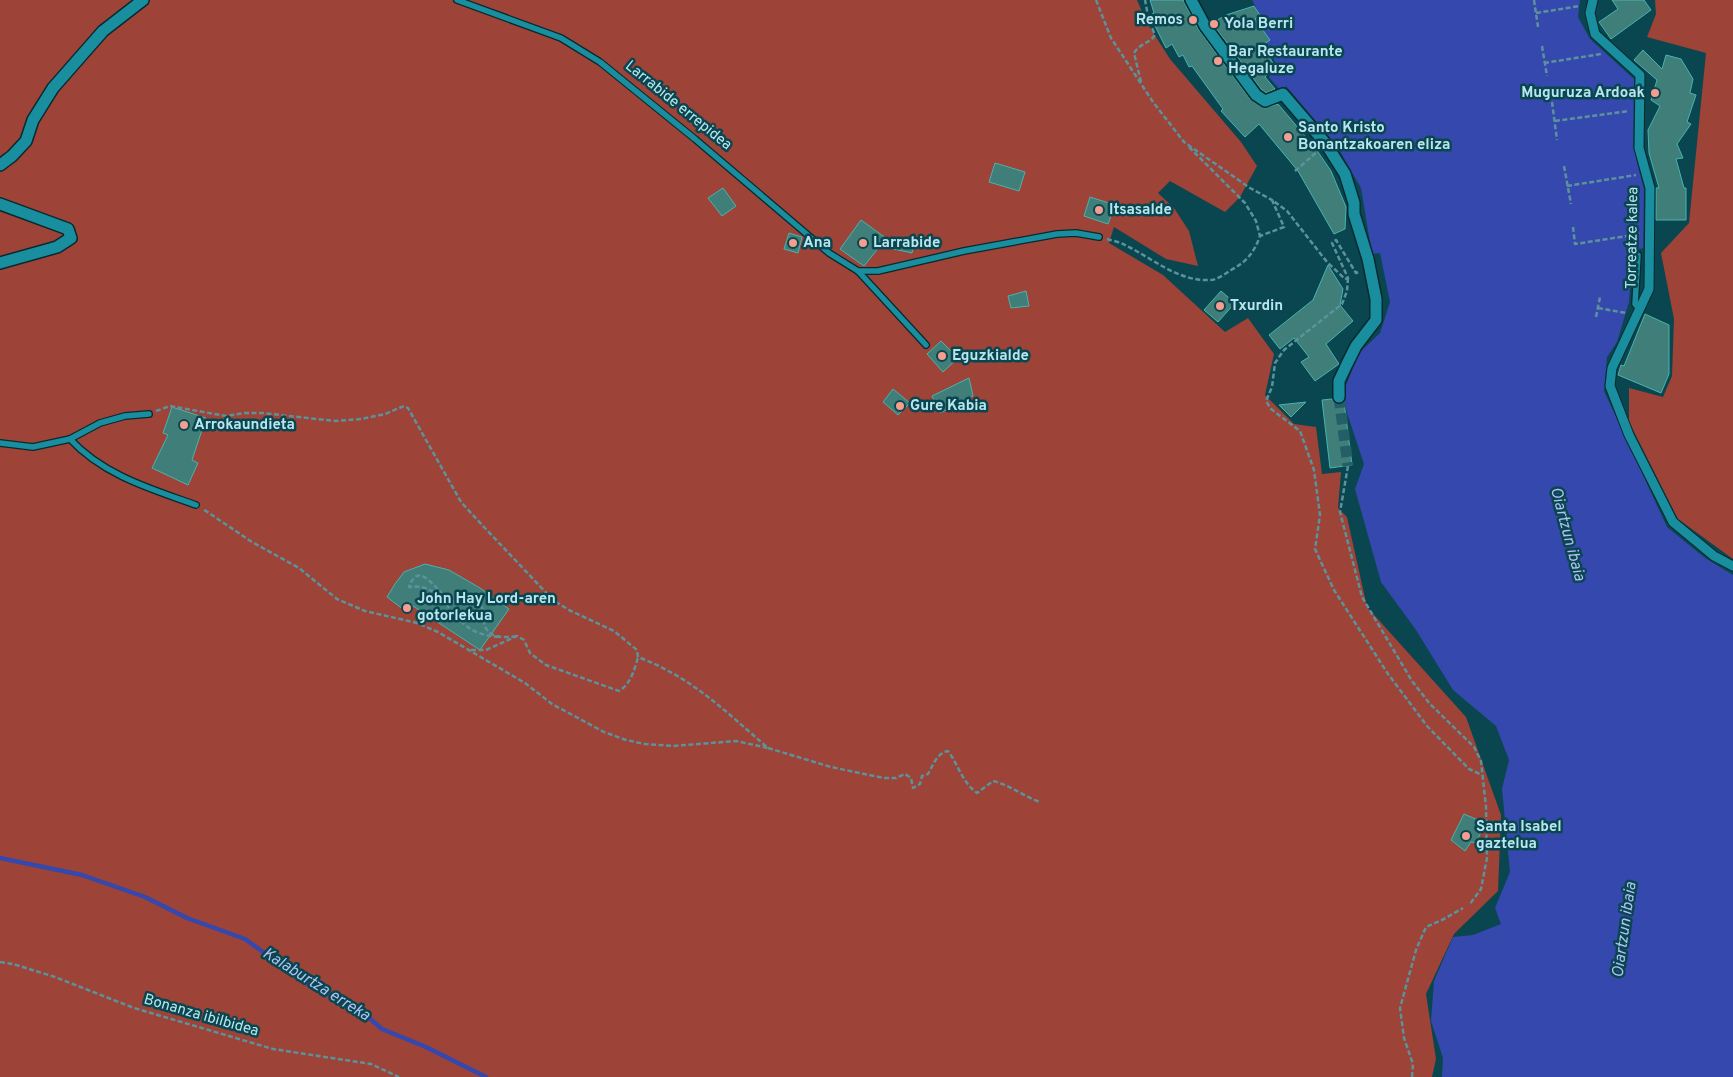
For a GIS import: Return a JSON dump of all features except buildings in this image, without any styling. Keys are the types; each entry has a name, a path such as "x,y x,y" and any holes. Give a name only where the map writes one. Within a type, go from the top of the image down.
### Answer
{"street":[{"path":"0,165 12,156 26,141 33,120 52,88 103,31 143,0"},
{"path":"1191,0 1206,26 1256,95 1265,101 1283,94 1326,144 1345,174 1354,203 1354,214 1368,259 1376,299 1376,320 1356,346 1339,381 1340,397"},
{"name":"Torreatze kalea","path":"1592,1 1590,13 1595,34 1640,75 1639,148 1650,188 1649,289 1612,368 1610,386 1629,436 1673,522 1714,556 1733,566"},
{"path":"0,204 68,229 71,238 57,247 0,263"}],"lane":[{"name":"Larrabide errepidea","path":"457,0 561,38 600,62 830,253 858,271 926,345"},
{"path":"858,271 878,271 964,250 1057,234 1076,233 1100,237"},
{"path":"1638,256 1635,304 1640,310"},
{"path":"0,443 34,447 70,439 108,420 149,414"},
{"path":"70,439 98,464 128,480 196,504"}],"path":[{"path":"1096,0 1111,38 1142,86 1184,142 1245,203 1256,221 1260,236 1256,249 1249,258 1239,266 1212,280 1194,279 1172,271 1124,244 1100,237"},
{"path":"1142,86 1134,53 1137,48 1155,35 1149,21 1145,0"},
{"path":"1534,0 1538,27"},
{"path":"1536,13 1580,6"},
{"path":"1542,46 1546,76"},
{"path":"1544,63 1605,53"},
{"path":"1552,102 1557,140"},
{"path":"1554,121 1633,110"},
{"path":"1184,142 1287,211 1328,262 1346,279 1348,278"},
{"path":"1294,171 1326,144"},
{"path":"1564,166 1571,204"},
{"path":"1567,186 1640,175"},
{"path":"1260,236 1284,226 1272,200"},
{"path":"1573,227 1575,244 1644,234"},
{"path":"1361,271 1356,273 1336,240 1332,243 1348,278 1347,291 1342,304 1284,350 1275,363 1272,387 1266,401 1271,409 1300,431 1303,439 1314,470 1320,515 1315,549 1334,590 1388,674 1427,726 1469,769 1482,774"},
{"path":"1596,317 1600,297"},
{"path":"1598,308 1626,313"},
{"path":"149,414 170,406 226,416 262,413 335,421 361,419 385,414 404,406 408,408 461,502 483,526 553,600 569,610 614,631 637,650 638,657 635,670 624,689 619,691 546,665 530,653 524,640 517,636 499,637 487,636 467,626 435,593 426,588 409,587 411,580 417,576 424,576 431,580 441,595 454,603 469,602 477,604 486,614 484,624 487,629 499,637"},
{"path":"1348,466 1340,512 1362,597 1412,681 1430,704 1474,747 1481,762 1486,807 1487,858 1481,890 1470,904"},
{"path":"196,504 252,542 299,568 337,599 365,611 417,623 438,632 525,682 552,704 604,732 626,740 645,744 673,746 736,741 768,748 831,767 884,778 896,778 905,774 911,778 913,788 920,784 922,776 928,774 936,759 948,751 955,760 965,783 976,793 993,781 1005,784 1030,799 1040,802"},
{"path":"470,650 486,650 517,636"},
{"path":"638,657 666,668 692,684 768,748"},
{"path":"1412,1077 1413,1064 1404,1038 1400,1008 1416,950 1426,927 1463,908"},
{"name":"Bonanza ibilbidea","path":"0,962 55,977 134,1008 274,1049 371,1064 399,1077"}],"shaded area":[{"path":"0,0 1137,0 1147,23 1170,59 1241,142 1257,166 1240,197 1225,212 1170,181 1158,193 1174,208 1189,231 1198,266 1166,259 1114,227 1109,243 1163,275 1225,332 1248,318 1274,354 1265,395 1294,424 1316,427 1322,474 1341,472 1338,508 1347,517 1367,607 1466,717 1501,815 1498,891 1454,934 1426,994 1436,1059 1432,1077 0,1077"},
{"path":"1655,0 1733,0 1733,559 1678,519 1629,422 1629,388 1663,397 1672,376 1674,319 1661,253 1689,223 1706,53 1647,37 1656,14"}],"water":[{"name":"Oiartzun ibaia","path":"1252,0 1580,0 1578,17 1590,39 1634,79 1633,146 1644,190 1643,248 1633,251 1629,302 1617,342 1607,357 1604,391 1667,527 1705,558 1733,575 1733,1077 1442,1077 1443,1058 1431,1021 1434,981 1453,937 1473,935 1501,924 1495,908 1510,872 1502,789 1509,760 1496,726 1453,690 1416,630 1381,582 1355,489 1364,464 1347,413 1343,393 1359,353 1380,333 1390,302 1380,253 1372,254 1361,188 1337,146 1286,86 1281,91 1269,77 1277,68 1273,57 1266,49 1255,19 1260,15"}],"waterway":[{"name":"Kalaburtza erreka","path":"0,858 82,875 145,897 187,918 245,939 309,985 360,1010 382,1029 426,1047 486,1077"}],"tunnel":[{"path":"1339,397 1348,466"}],"place":[{"name":"Remos","path":"1193,20"},
{"name":"Yola Berri","path":"1214,24"},
{"name":"Bar Restaurante Hegaluze","path":"1218,61"},
{"name":"Muguruza Ardoak","path":"1655,93"},
{"name":"Santo Kristo Bonantzakoaren eliza","path":"1288,137"},
{"name":"Itsasalde","path":"1099,210"},
{"name":"Ana","path":"793,243"},
{"name":"Larrabide","path":"863,243"},
{"name":"Txurdin","path":"1220,306"},
{"name":"Eguzkialde","path":"942,356"},
{"name":"Gure Kabia","path":"900,406"},
{"name":"Arrokaundieta","path":"184,425"},
{"name":"John Hay Lord-aren gotorlekua","path":"407,608"},
{"name":"Santa Isabel gaztelua","path":"1466,836"}]}
